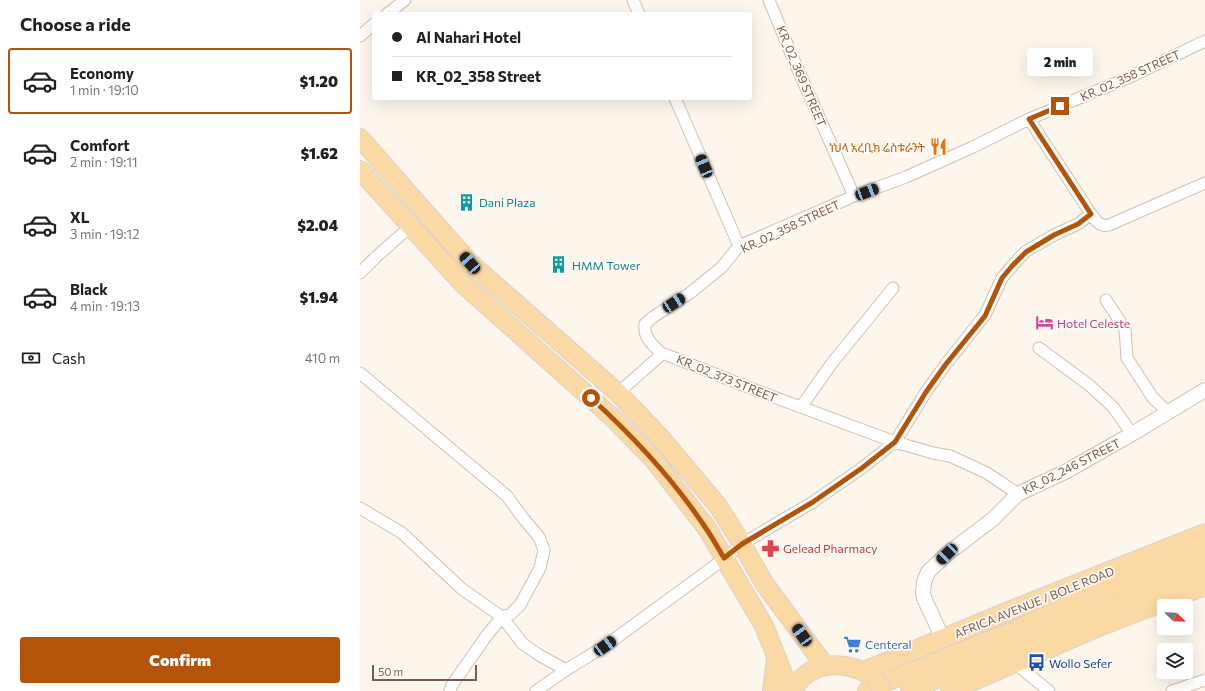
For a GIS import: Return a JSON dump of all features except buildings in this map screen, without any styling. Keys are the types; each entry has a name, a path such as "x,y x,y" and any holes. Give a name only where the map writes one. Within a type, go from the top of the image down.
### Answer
{"main road":[{"path":"360,138 470,263 618,393 660,437 718,506 764,583 825,666"},
{"path":"360,170 462,283 614,419 653,460 706,527 764,626 789,687 797,683 808,674 825,666 842,664 872,683"},
{"name":"AFRICA AVENUE / BOLE ROAD","path":"1205,533 1016,608 888,661 872,683 881,684 1010,632 1066,606 1205,552"},
{"path":"910,691 975,662 1023,645 1122,603 1205,571"},
{"path":"950,691 1101,626 1205,586"},
{"path":"810,646 827,656 840,657 870,664 888,661"},
{"path":"772,691 776,657"}],"street":[{"path":"390,12 405,0"},
{"path":"633,0 638,12"},
{"name":"KR_02_369 STREET","path":"769,0 854,196"},
{"path":"360,36 372,26"},
{"name":"KR_02_358 STREET","path":"662,354 647,338 644,332 645,324 653,317 690,293 722,267 739,246 854,196 906,177 1029,119 1130,77 1205,41"},
{"path":"676,100 739,246"},
{"path":"1029,119 1097,223 1104,226 1205,183"},
{"path":"536,691 566,670 605,646 742,544 813,502 862,468 895,442 926,392 946,364 985,316 1002,278 1013,265 1026,252 1054,235 1078,224 1091,214"},
{"path":"360,273 411,226"},
{"path":"801,407 832,363 893,288"},
{"path":"1106,300 1125,329 1127,358 1153,398 1168,412"},
{"path":"1039,348 1089,385 1113,407 1132,434"},
{"name":"KR_02_373 STREET","path":"618,393 662,354 673,356 763,394 895,442 950,456 987,473 1018,494"},
{"path":"360,373 507,496 522,518 539,537 544,550 540,568 520,605 511,614 502,617 487,635 452,685 450,691"},
{"name":"KR_02_246 STREET","path":"943,639 924,598 923,593 928,572 947,554 993,519 1018,494 1065,472 1205,390"},
{"path":"360,508 402,533 462,589 502,617 523,644 566,670"},
{"path":"1012,664 1017,665 1049,691"},
{"path":"1172,691 1205,680"}],"place":[{"name":"ነህላ አረቢክ ሬስቱራንት","path":"938,147"},
{"name":"Dani Plaza","path":"466,202"},
{"name":"HMM Tower","path":"559,265"},
{"name":"Hotel Celeste","path":"1044,323"},
{"name":"Gelead Pharmacy","path":"770,548"},
{"name":"Centeral","path":"852,644"},
{"name":"Wollo Sefer","path":"1036,663"}],"route":[{"path":"591,398 614,419 653,460 706,527 724,558 742,544 813,502 838,483 862,468 880,452 895,442 926,392 946,364 985,316 1002,278 1013,265 1026,252 1054,235 1078,224 1091,214 1083,199 1066,176 1029,119 1060,106"}]}
